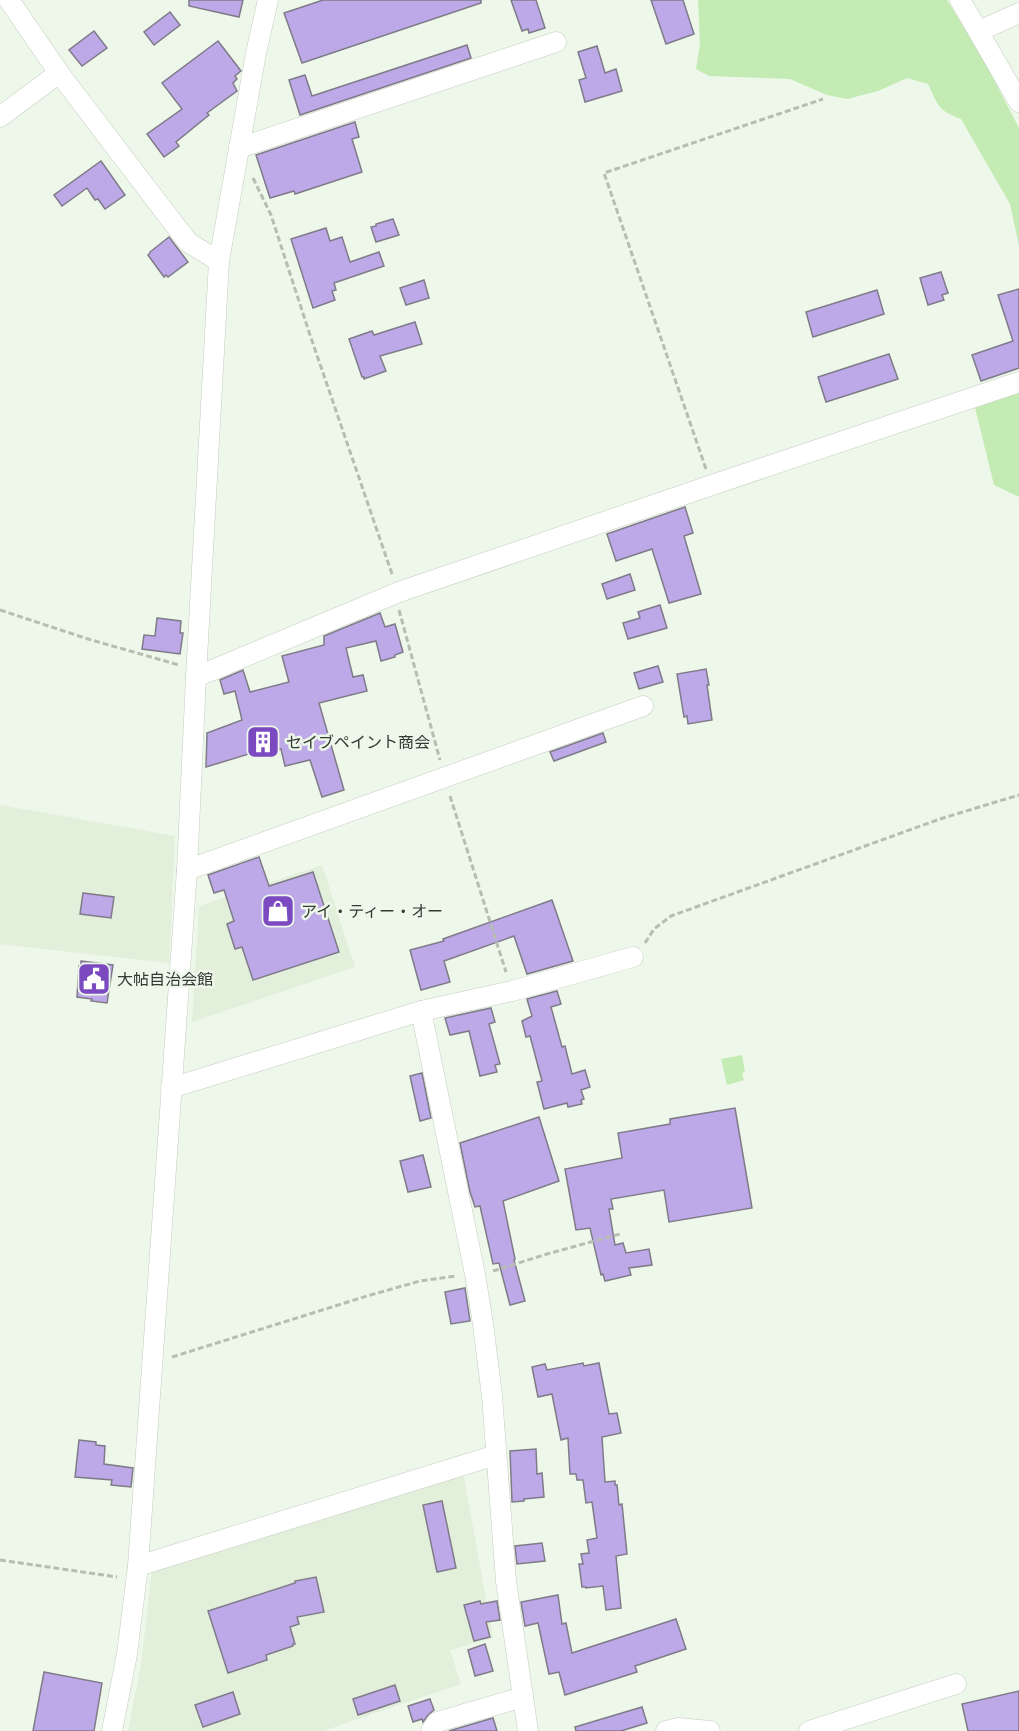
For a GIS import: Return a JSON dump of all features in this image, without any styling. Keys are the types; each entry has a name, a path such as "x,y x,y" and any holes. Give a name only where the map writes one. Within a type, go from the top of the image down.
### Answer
{"street":[{"path":"9,0 60,73 189,243 219,261"},
{"path":"112,1731 127,1654 138,1573 187,870 219,261 268,0"},
{"path":"960,0 1019,102"},
{"path":"979,32 1019,13"},
{"path":"239,148 556,42"},
{"path":"0,117 60,73"},
{"path":"196,673 399,592 1019,382"},
{"path":"187,870 643,706"},
{"path":"171,1088 420,1011 512,991 633,957"},
{"path":"420,1011 475,1274 488,1365 506,1581 528,1731"},
{"path":"138,1573 359,1496 496,1455"},
{"path":"809,1731 956,1684"},
{"path":"431,1731 437,1722 523,1697"},
{"path":"666,1731 678,1728 710,1731"}],"path":[{"path":"712,485 604,173 823,99"},
{"path":"253,177 271,215 399,592"},
{"path":"0,610 196,673"},
{"path":"633,957 640,953 654,929 671,916 940,819 1019,795"},
{"path":"152,1364 420,1281 498,1270 620,1234"},
{"path":"0,1560 138,1573"}],"shaded area":[{"path":"0,805 175,836 169,963 0,944"},
{"path":"322,865 355,967 192,1022 199,906"},
{"path":"463,1472 493,1638 450,1650 461,1684 323,1731 128,1731 141,1665 152,1570"}],"green space":[{"path":"698,0 947,0 982,57 1019,128 1019,246 1010,204 961,119 943,110 928,84 907,78 878,91 847,99 827,95 790,79 709,76 696,69 700,44"},
{"path":"1019,393 1019,497 994,485 975,408"},
{"path":"742,1055 744,1080 727,1085 721,1059"}],"building":[{"path":"189,0 243,0 239,17 189,6"},
{"path":"323,0 481,0 481,3 302,63 284,13"},
{"path":"511,0 536,0 545,28 529,33 528,29 522,31"},
{"path":"651,0 683,0 694,34 666,44"},
{"path":"170,12 180,25 154,45 144,32"},
{"path":"94,31 107,48 82,66 69,50"},
{"path":"218,41 241,71 235,76 237,79 233,83 237,91 207,113 209,115 176,142 179,146 164,157 147,134 182,109 162,83"},
{"path":"467,45 471,58 300,115 289,80 305,75 312,96"},
{"path":"597,46 605,73 616,69 622,91 585,102 579,80 586,78 578,52"},
{"path":"355,122 359,137 352,139 362,172 295,194 294,191 270,198 256,155"},
{"path":"101,161 125,195 105,209 87,188 62,206 54,195"},
{"path":"393,219 399,235 376,242 371,227"},
{"path":"326,228 330,241 342,237 350,262 379,252 384,266 334,283 336,290 332,291 335,300 313,308 291,239"},
{"path":"169,237 188,262 168,277 166,275 164,277 148,255"},
{"path":"941,272 948,293 942,295 944,300 928,305 920,278"},
{"path":"424,280 429,298 406,305 400,288"},
{"path":"1019,289 1019,368 981,381 972,355 1013,341 998,295"},
{"path":"877,290 884,314 813,337 806,312"},
{"path":"415,322 422,344 380,356 386,371 364,379 349,339 372,331 374,335"},
{"path":"889,354 898,379 826,402 818,377"},
{"path":"685,507 693,533 684,536 701,594 669,603 652,549 616,561 607,534"},
{"path":"630,574 635,590 607,599 602,584"},
{"path":"660,605 667,628 628,639 623,623 640,618 638,612"},
{"path":"380,613 385,627 395,624 403,652 381,661 376,641 346,648 353,677 363,675 367,691 319,703 344,790 322,797 310,760 285,766 281,749 263,754 262,750 206,767 207,733 242,720 235,691 224,694 220,680 243,670 250,692 289,682 282,656 324,645 324,636"},
{"path":"157,618 181,621 180,633 183,633 180,654 142,649 144,635 155,636"},
{"path":"658,666 663,682 639,689 634,673"},
{"path":"706,669 712,720 688,724 687,716 684,717 677,674"},
{"path":"603,733 606,742 554,761 550,752"},
{"name":"アイ・ティー・オー","path":"259,857 269,886 313,872 339,952 253,980 242,947 235,949 227,924 234,921 224,890 214,893 208,875"},
{"path":"83,893 114,897 111,918 80,914"},
{"path":"552,900 573,961 527,974 514,936 444,961 450,982 421,990 410,950 444,941 443,939"},
{"name":"大帖自治会館","path":"81,961 113,965 107,1003 77,997"},
{"path":"557,991 561,1004 551,1007 562,1047 565,1046 572,1074 585,1070 590,1087 581,1090 584,1099 581,1100 582,1104 568,1107 567,1103 544,1109 537,1082 542,1081 530,1036 526,1037 522,1021 532,1016 527,999"},
{"path":"491,1008 495,1022 489,1024 500,1064 495,1065 497,1072 480,1076 469,1031 450,1035 445,1018"},
{"path":"422,1073 431,1118 420,1121 410,1076"},
{"path":"735,1108 752,1208 669,1222 664,1190 611,1199 613,1209 609,1209 615,1245 623,1243 626,1253 649,1249 652,1265 629,1268 631,1275 605,1281 603,1274 601,1275 590,1228 576,1230 565,1169 622,1158 618,1133 670,1124 670,1119"},
{"path":"539,1117 559,1181 503,1201 514,1260 525,1301 510,1305 499,1263 493,1264 480,1206 475,1207 470,1192 460,1143"},
{"path":"423,1155 431,1187 408,1192 400,1161"},
{"path":"465,1288 470,1321 451,1324 445,1292"},
{"path":"583,1363 584,1366 599,1363 609,1414 617,1413 621,1433 602,1437 605,1482 615,1481 617,1485 619,1505 622,1504 627,1554 616,1556 621,1608 606,1610 603,1586 582,1587 579,1564 583,1564 581,1554 589,1553 587,1540 597,1538 592,1502 586,1503 583,1480 577,1480 576,1474 570,1474 568,1438 561,1440 552,1394 538,1397 532,1367 545,1364 547,1370"},
{"path":"79,1440 96,1442 96,1445 105,1446 104,1464 133,1468 131,1487 111,1485 112,1480 75,1477"},
{"path":"536,1449 537,1474 542,1473 544,1497 512,1502 510,1451"},
{"path":"442,1501 456,1568 437,1572 423,1505"},
{"path":"542,1543 545,1561 517,1564 515,1546"},
{"path":"316,1577 324,1612 297,1617 299,1624 290,1627 295,1644 266,1655 267,1660 228,1673 208,1611 295,1583 295,1581"},
{"path":"558,1595 562,1624 566,1623 572,1653 676,1619 686,1649 635,1666 637,1672 565,1695 559,1672 549,1674 538,1623 525,1626 521,1602"},
{"path":"480,1601 481,1604 497,1601 500,1620 486,1622 490,1637 474,1641 464,1605"},
{"path":"485,1644 493,1671 475,1676 468,1650"},
{"path":"44,1672 102,1683 94,1731 33,1731"},
{"path":"395,1685 400,1701 358,1715 353,1699"},
{"path":"1019,1691 1019,1731 968,1731 962,1704"},
{"path":"233,1692 240,1714 203,1727 195,1705"},
{"path":"430,1699 434,1710 423,1722 422,1719 413,1722 408,1706"},
{"path":"642,1707 647,1723 621,1731 576,1731 575,1727"},
{"path":"493,1718 497,1731 449,1731"}],"place":[{"name":"セイブペイント商会","path":"263,742"},
{"name":"アイ・ティー・オー","path":"278,911"},
{"name":"大帖自治会館","path":"94,979"}]}
